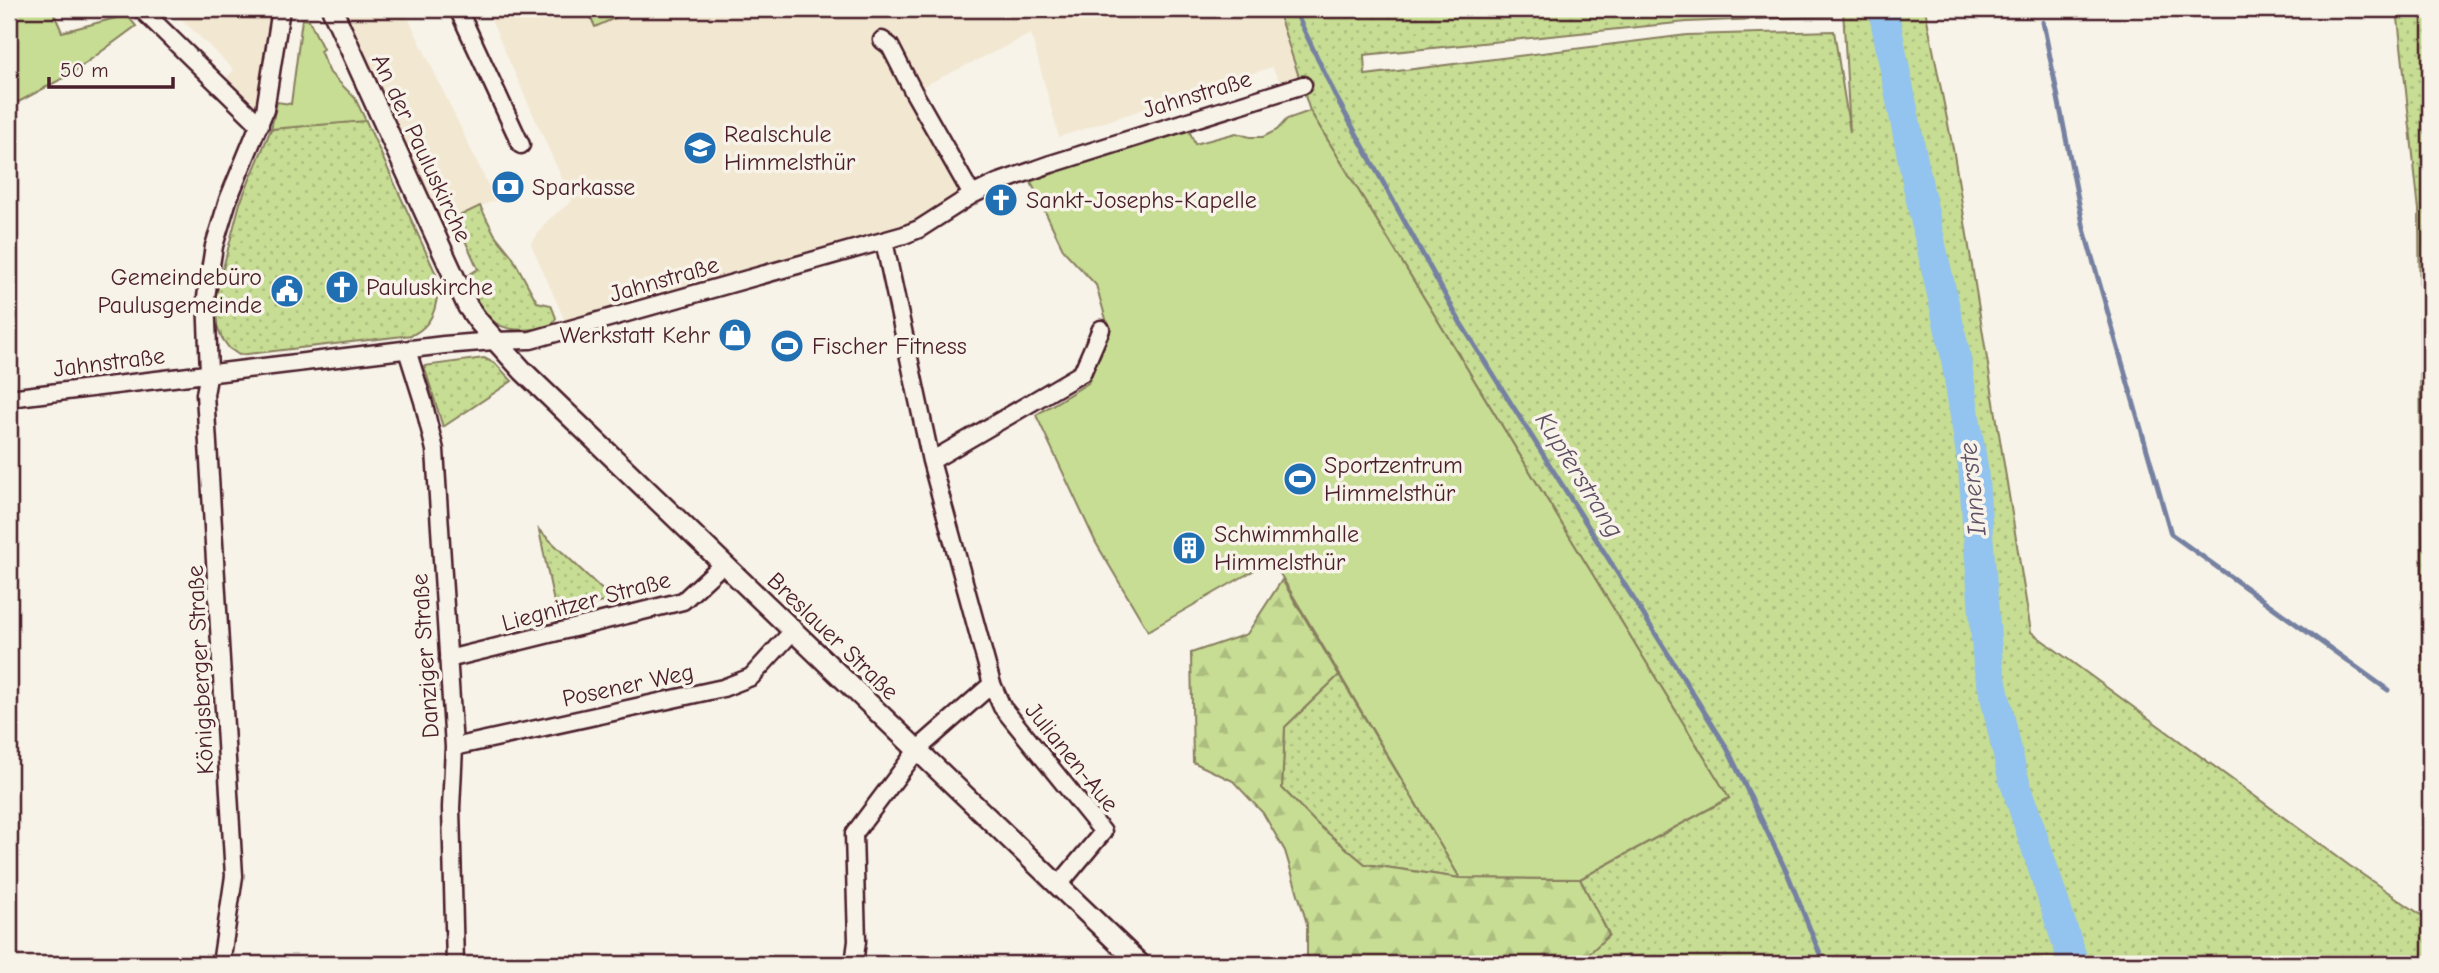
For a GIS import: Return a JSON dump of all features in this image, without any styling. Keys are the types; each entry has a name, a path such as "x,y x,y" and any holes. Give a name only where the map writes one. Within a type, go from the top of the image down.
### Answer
{"street":[{"path":"141,9 260,125"},
{"name":"Königsberger Straße","path":"221,964 234,876 205,394 209,372 206,297 214,246 228,200 260,125 271,84 281,9"},
{"name":"An der Pauluskirche","path":"332,9 468,307 494,341"},
{"path":"458,9 521,145"},
{"path":"882,40 890,46 972,195"},
{"name":"Jahnstraße","path":"9,398 407,349 540,338 884,241 919,229 972,195 998,183 1303,85"},
{"name":"Julianen-Aue","path":"884,241 931,461 992,684 1002,706 1104,832 1058,886"},
{"path":"931,461 1082,373 1101,328"},
{"name":"Breslauer Straße","path":"494,341 792,632 918,749 1140,964"},
{"name":"Danziger Straße","path":"407,349 424,401 435,450 454,747 451,808 455,964"},
{"name":"Liegnitzer Straße","path":"448,659 683,601 723,564"},
{"name":"Posener Weg","path":"454,747 723,688 751,677 792,632"},
{"path":"854,964 857,942 854,834 918,749 992,684"}],"shaded area":[{"path":"171,9 271,9 257,105 225,79 234,70"},
{"path":"334,9 404,9 495,200 435,227"},
{"name":"Realschule Himmelsthür","path":"486,9 1277,9 1301,76 1281,84 1272,67 1059,137 1031,34 913,91 972,195 932,221 569,330 531,244 547,221 572,201"}],"green space":[{"path":"9,9 52,9 62,32 127,15 136,26 71,74 9,107"},
{"path":"587,9 635,9 595,27"},
{"path":"1277,9 1831,9 1832,16 1687,22 1364,55 1365,75 1687,35 1834,31 1850,132 1843,9 1925,9 1954,154 2031,632 2350,866 2430,921 2430,964 1578,964 1609,934 1580,879 1729,798 1310,111"},
{"path":"2397,9 2430,9 2430,723 2423,718 2419,210"},
{"path":"302,19 309,20 323,49 320,51 330,73 355,98 366,121 271,129 277,102 291,104"},
{"name":"Sportzentrum Himmelsthür","path":"1310,111 1729,798 1580,879 1460,878 1272,560 1148,631 1096,543 1036,415 1088,383 1110,333 1096,285 1064,251 1028,176 1188,128 1195,144 1236,133 1263,137 1277,130 1287,119"},
{"path":"366,121 436,274 436,301 431,317 412,335 239,355 229,348 222,338 214,318 216,295 240,203 271,129"},
{"path":"480,206 537,302 551,305 556,318 551,326 519,330 507,328 487,316 471,293 464,278 478,269 455,218"},
{"path":"484,358 496,364 512,381 443,427 424,366"},
{"path":"539,530 613,600 556,612"},
{"path":"1282,580 1339,675 1285,727 1282,788 1317,824 1365,864 1460,878 1580,879 1609,935 1578,964 1307,964 1307,924 1285,851 1263,813 1233,781 1193,762 1191,653 1247,634"},
{"path":"1339,675 1460,878 1365,864 1317,824 1282,788 1285,727"}],"waterway":[{"name":"Kupferstrang","path":"1294,9 1336,97 1460,322 1727,748 1788,875 1824,964"},
{"name":"Innerste","path":"1883,9 1955,353 1973,467 1988,665 2012,773 2074,964"},
{"path":"2043,22 2084,229 2171,534 2388,690"}],"place":[{"name":"Realschule Himmelsthür","path":"700,148"},
{"name":"Sparkasse","path":"508,187"},
{"name":"Sankt-Josephs-Kapelle","path":"1001,200"},
{"name":"Pauluskirche","path":"342,287"},
{"name":"Gemeindebüro Paulusgemeinde","path":"287,291"},
{"name":"Werkstatt Kehr","path":"735,335"},
{"name":"Fischer Fitness","path":"787,346"},
{"name":"Sportzentrum Himmelsthür","path":"1300,479"},
{"name":"Schwimmhalle Himmelsthür","path":"1189,548"}]}
